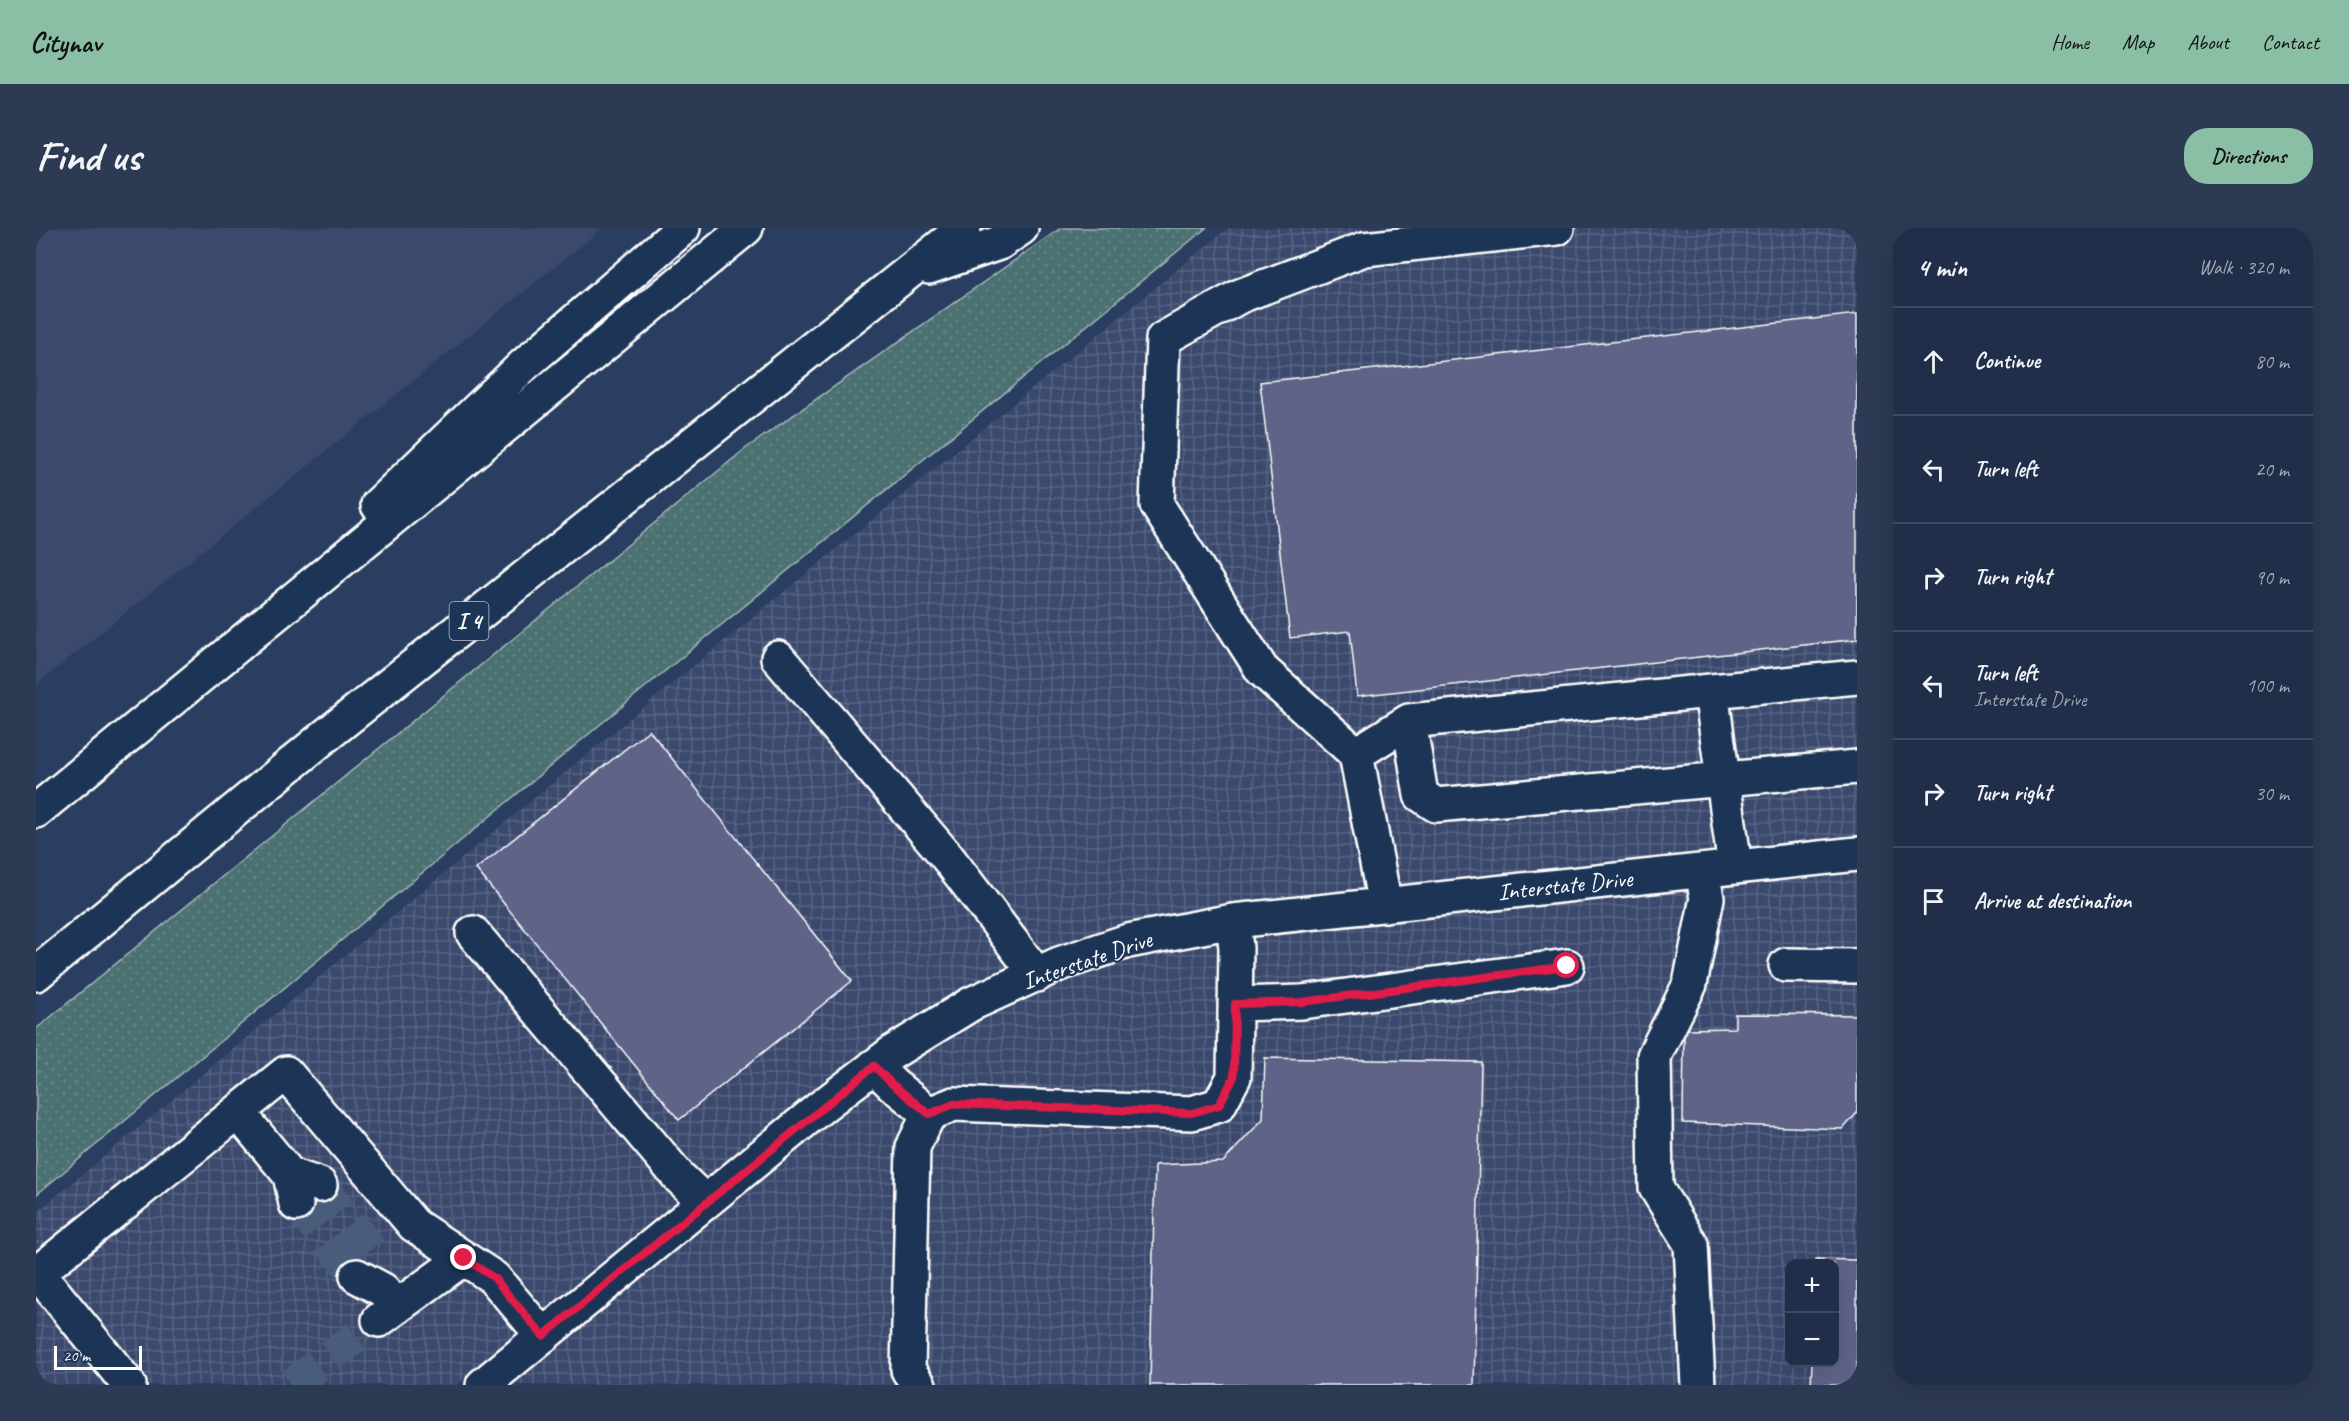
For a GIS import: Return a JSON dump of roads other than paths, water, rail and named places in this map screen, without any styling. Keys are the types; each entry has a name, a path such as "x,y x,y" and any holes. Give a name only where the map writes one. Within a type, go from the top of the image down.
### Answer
{"main road":[{"path":"192,682 524,365 682,228"},
{"path":"36,811 746,228"},
{"name":"I 4","path":"36,974 324,737 964,228"},
{"path":"907,275 999,243 1021,228"},
{"path":"1385,905 1356,754 1262,670 1157,506 1163,339 1240,296 1364,249 1557,228"},
{"path":"778,658 948,858 1037,975"},
{"path":"1356,754 1409,721 1857,677"},
{"path":"1711,691 1734,867"},
{"path":"1409,721 1421,795 1436,805 1722,777 1857,767"},
{"name":"Interstate Drive","path":"483,1385 874,1066 971,1004 1037,975 1128,941 1233,921 1857,854"},
{"path":"1698,1385 1691,1244 1656,1188 1654,1056 1690,984 1707,898 1702,871"},
{"path":"919,1385 908,1370 913,1147 929,1114 954,1104 1192,1113 1219,1105 1234,1077 1233,921"},
{"path":"473,933 680,1177 705,1202"},
{"path":"1786,965 1857,966"},
{"path":"1235,1004 1302,1002 1567,966"},
{"path":"874,1066 929,1114"},
{"path":"129,1385 37,1274 286,1073 414,1225 494,1278 543,1336"},
{"path":"238,1112 302,1188"},
{"path":"379,1291 464,1258"}],"tunnel":[{"path":"320,1185 379,1260"},
{"path":"296,1204 357,1276"},
{"path":"291,1385 379,1320"}]}
